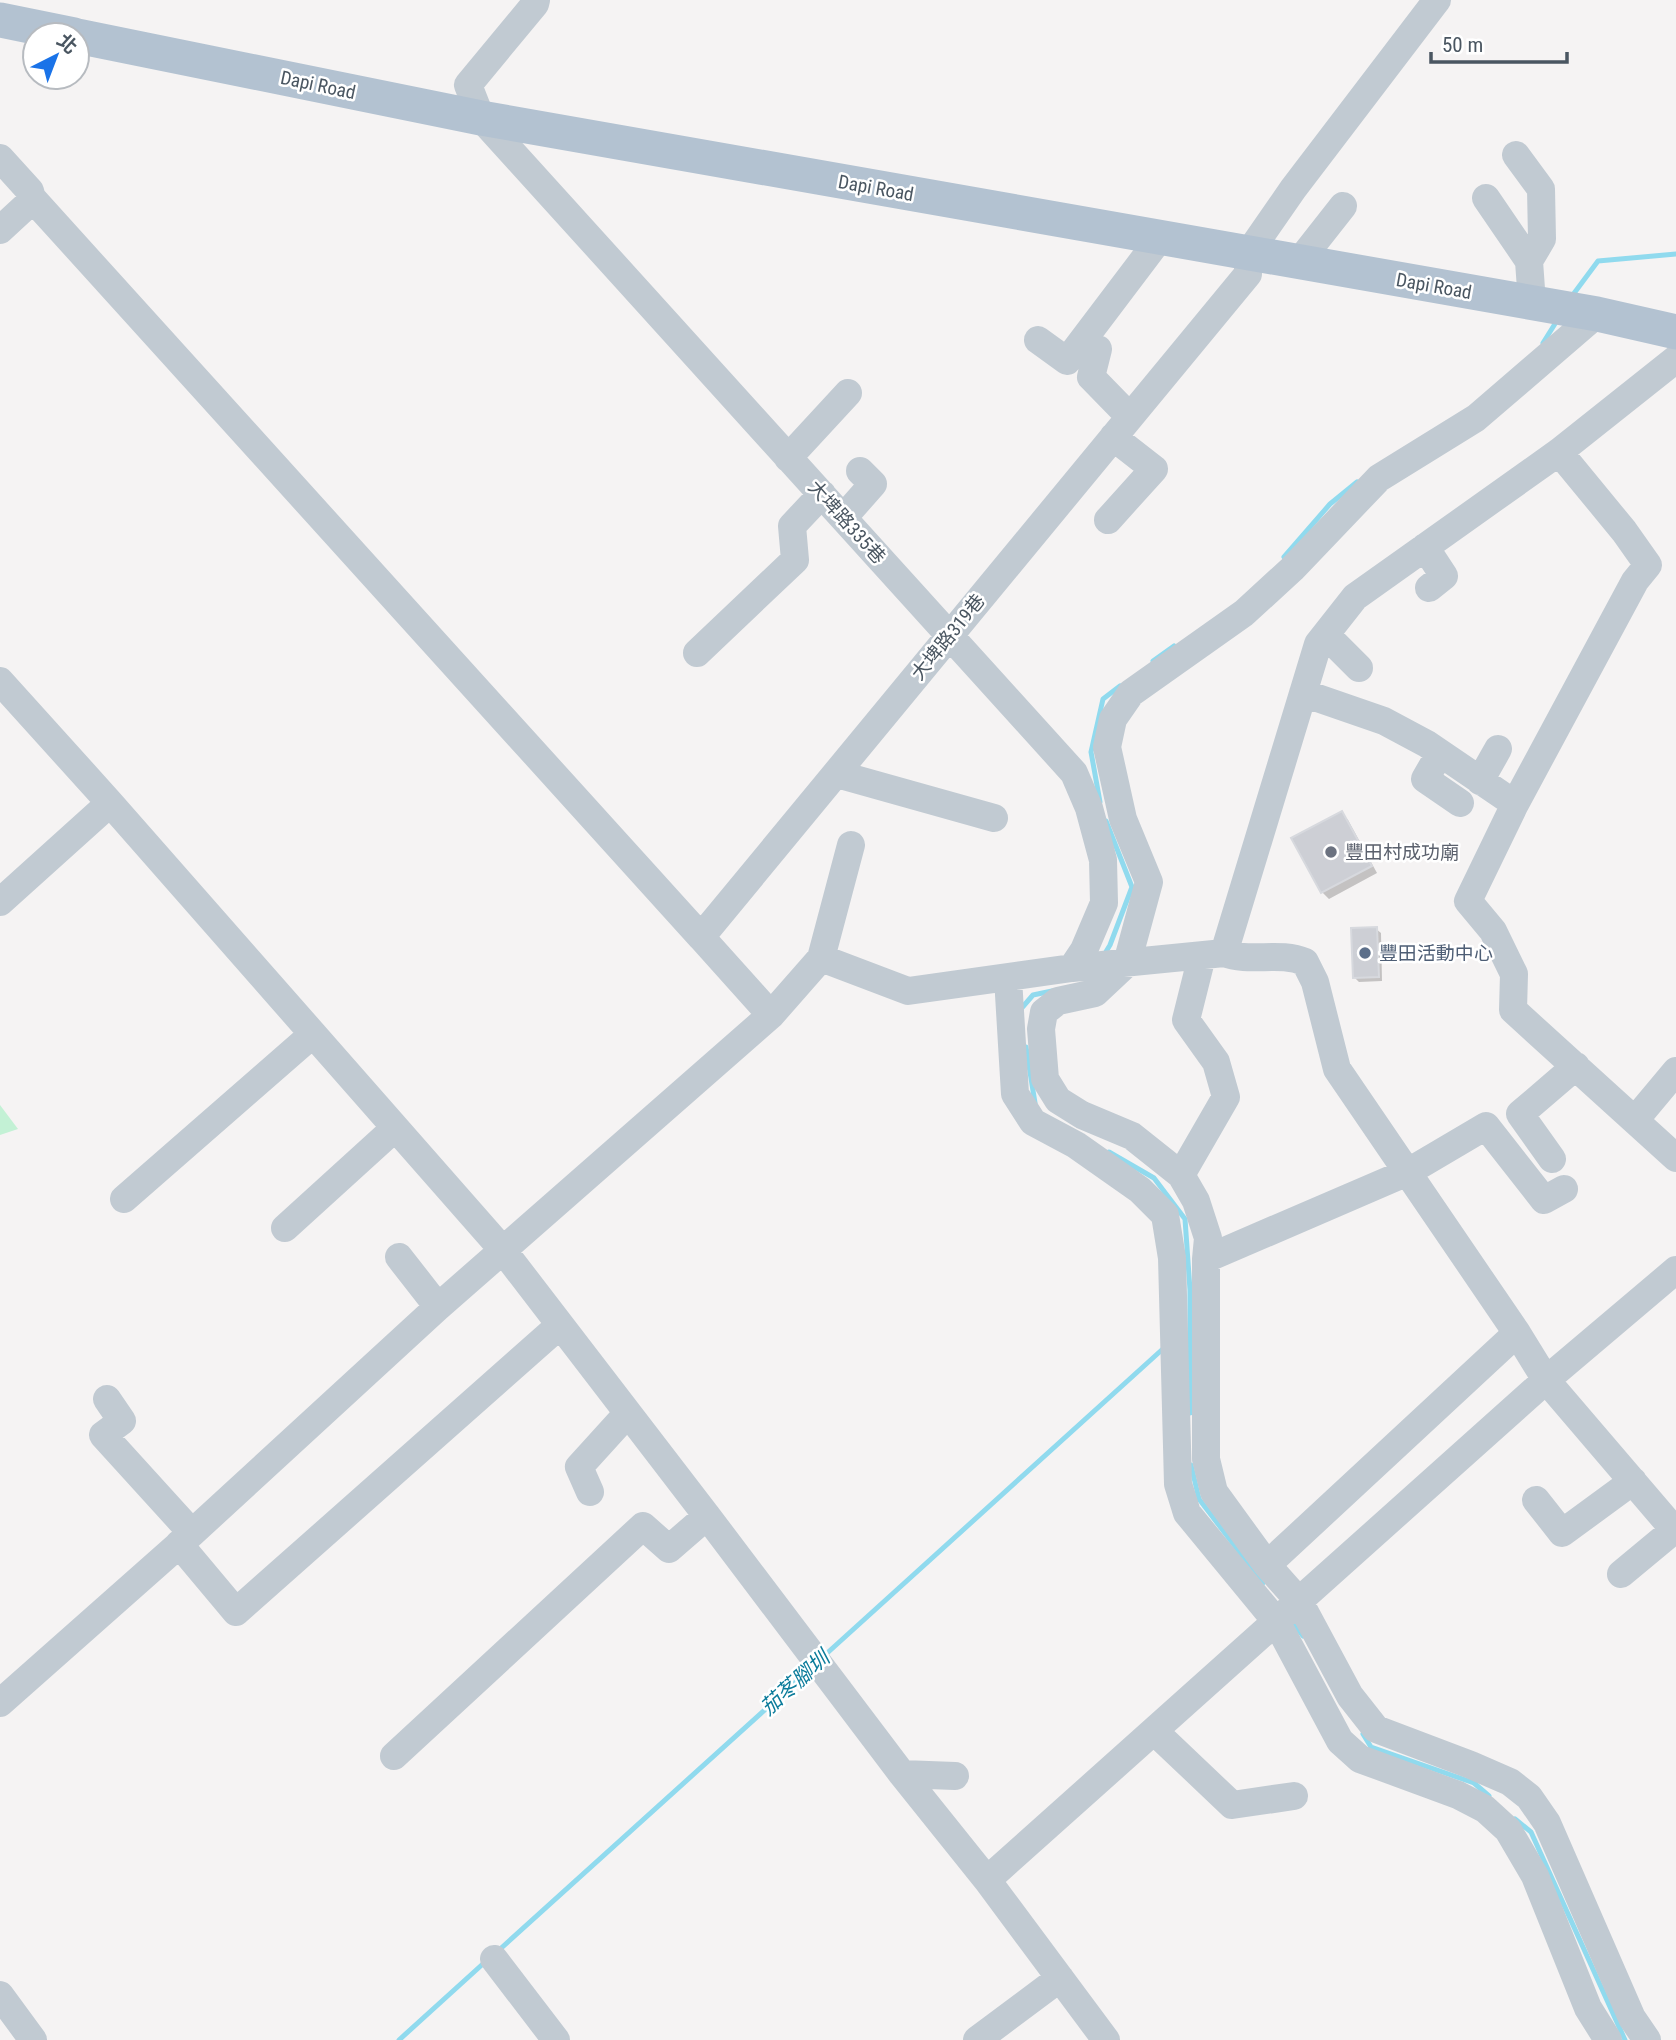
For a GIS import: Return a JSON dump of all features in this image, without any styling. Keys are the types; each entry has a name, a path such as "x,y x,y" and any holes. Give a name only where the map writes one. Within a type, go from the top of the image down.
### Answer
{"main road":[{"name":"Dapi Road","path":"0,20 21,24"},
{"name":"Dapi Road","path":"91,38 481,118 1597,314 1676,332"}],"street":[{"path":"481,118 468,85 536,0"},
{"name":"大埤路319巷","path":"701,937 1248,274 1248,254 1293,188 1437,0"},
{"name":"大埤路335巷","path":"481,118 1074,773 1090,808 1103,860 1104,903 1084,950 1072,968"},
{"path":"1516,155 1541,189 1542,239 1529,261"},
{"path":"0,158 30,191 32,198 771,1015"},
{"path":"0,230 32,198"},
{"path":"1486,198 1529,261 1532,303"},
{"path":"1299,262 1343,206"},
{"path":"1038,340 1067,361 1160,238"},
{"path":"1597,314 1476,418 1379,478 1292,569 1244,613 1130,693 1113,719 1107,747 1123,820 1149,882 1127,962 1095,993 1058,1001 1044,1012 1041,1029 1045,1079 1058,1100 1082,1115 1132,1136 1181,1175 1196,1201 1208,1238 1206,1459 1214,1492 1267,1565 1299,1601 1350,1696 1376,1729 1510,1782 1529,1797 1547,1823 1632,2018 1647,2040"},
{"path":"1098,349 1091,377 1121,427 1154,470 1108,520"},
{"path":"1181,1175 1226,1097 1216,1062 1186,1020 1213,955 1318,644 1355,597 1559,452 1676,359"},
{"path":"788,458 848,393"},
{"path":"1559,452 1625,531 1648,565 1635,580 1515,804 1468,901 1493,932 1514,974 1513,1010 1676,1158"},
{"path":"844,519 873,484 860,471"},
{"path":"697,653 795,560 792,526 822,494"},
{"path":"1425,548 1444,576 1429,588"},
{"path":"1326,635 1359,668"},
{"path":"0,681 502,1250 902,1774 987,1880 1106,2040"},
{"path":"1303,693 1384,721 1440,753 1515,804"},
{"path":"1480,781 1498,749"},
{"path":"1440,753 1425,779 1460,803"},
{"path":"837,774 994,818"},
{"path":"0,902 110,803"},
{"path":"0,1703 186,1538 438,1307 771,1015 821,958 851,845"},
{"path":"821,958 908,991 1072,968 1213,955 1236,958 1293,957 1305,962 1318,993 1337,1069 1517,1333 1546,1380 1675,1531 1620,1574"},
{"path":"1008,978 1015,1094 1033,1122 1076,1145 1140,1190 1166,1216 1172,1258 1178,1483 1187,1513 1276,1621 1340,1741 1360,1759 1458,1795 1485,1809 1508,1830 1535,1876 1588,2008 1608,2040"},
{"path":"124,1199 313,1034"},
{"path":"1552,1159 1520,1114 1576,1066"},
{"path":"1635,1120 1676,1071"},
{"path":"1206,1259 1408,1172 1486,1126 1544,1200 1564,1189"},
{"path":"285,1227 396,1128"},
{"path":"399,1257 438,1307"},
{"path":"987,1880 1546,1380 1676,1270"},
{"path":"107,1399 122,1421 103,1436 186,1538 236,1612 560,1325"},
{"path":"1267,1565 1517,1333"},
{"path":"590,1492 579,1467 628,1413"},
{"path":"1536,1500 1562,1533 1633,1481"},
{"path":"394,1756 643,1527 668,1549 707,1516"},
{"path":"1154,1731 1232,1805 1294,1796"},
{"path":"902,1774 955,1776"},
{"path":"494,1959 556,2040"},
{"path":"977,2040 1060,1978"},
{"path":"0,1995 33,2040"}],"green space":[{"path":"0,1105 18,1129 0,1135"}],"building":[{"name":"豐田村成功廟","path":"1342,811 1372,866 1321,893 1291,838"},
{"name":"豐田活動中心","path":"1377,927 1379,977 1353,978 1351,928"}],"waterway":[{"path":"1572,296 1598,261 1676,254"},
{"path":"1543,343 1558,319"},
{"path":"1284,557 1330,504 1357,482"},
{"path":"1153,661 1174,646"},
{"path":"1100,802 1091,752 1103,699 1120,686"},
{"path":"1104,955 1132,887 1106,821"},
{"path":"1020,1010 1033,995 1052,991"},
{"path":"1026,1047 1035,1103"},
{"path":"1109,1152 1154,1178 1185,1219 1190,1290 1190,1413"},
{"name":"茄苳腳圳","path":"825,1655 1165,1347"},
{"path":"1191,1465 1199,1499 1263,1583"},
{"path":"1290,1619 1303,1636"},
{"name":"茄苳腳圳","path":"498,1951 810,1669"},
{"path":"1363,1734 1371,1747 1474,1783 1489,1796"},
{"path":"1515,1819 1531,1832 1625,2040"},
{"name":"茄苳腳圳","path":"399,2040 485,1962"}],"place":[{"name":"豐田村成功廟","path":"1331,852"},
{"name":"豐田活動中心","path":"1365,953"}]}
